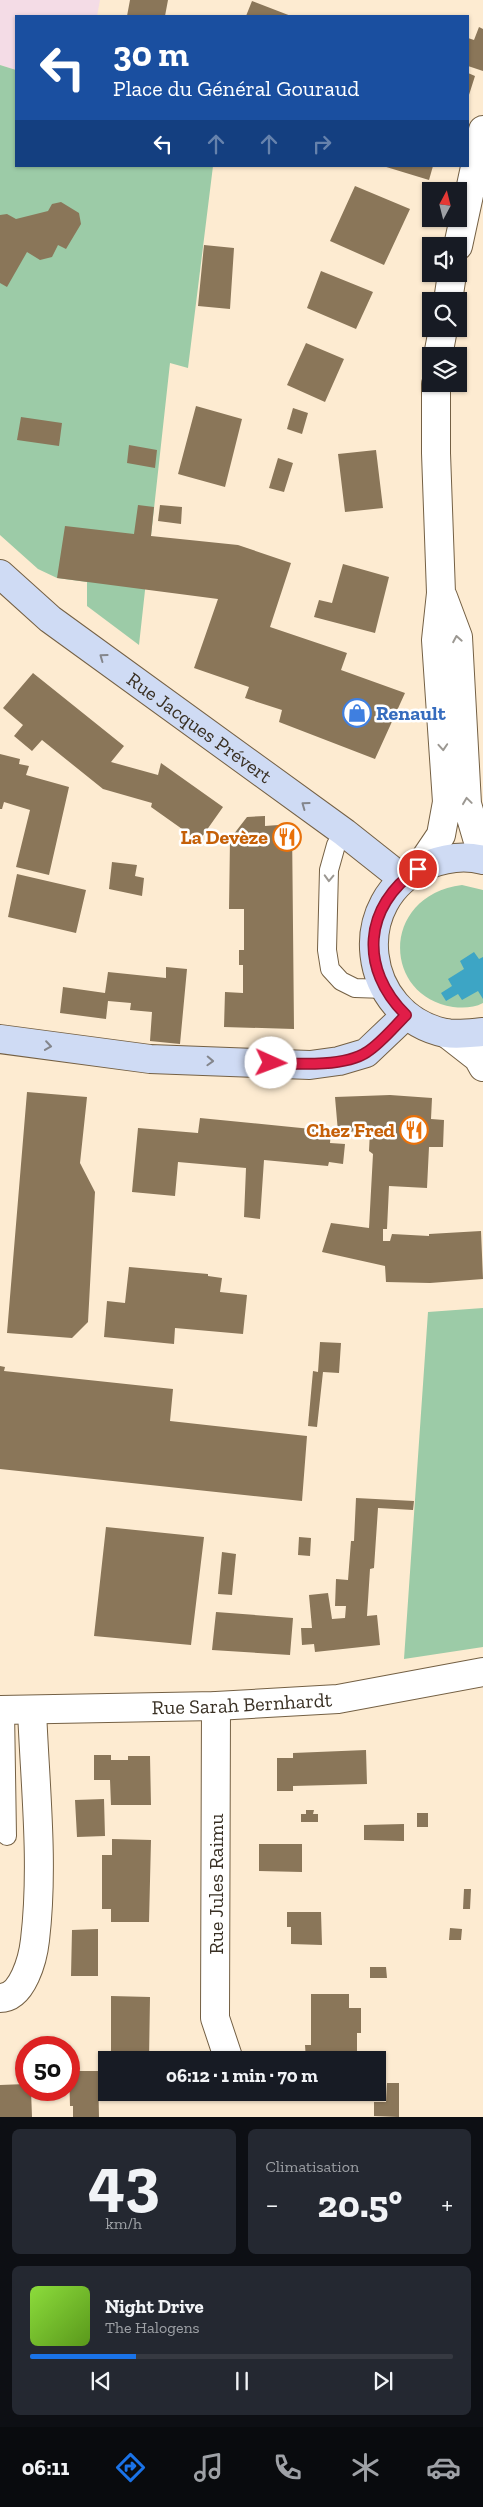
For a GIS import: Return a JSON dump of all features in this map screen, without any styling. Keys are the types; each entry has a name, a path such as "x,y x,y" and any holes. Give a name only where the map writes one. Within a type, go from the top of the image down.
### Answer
{"main road":[{"name":"Rue Jacques Prévert","path":"0,574 50,618 345,834 410,874"},
{"path":"483,860 453,858 410,874 388,898 377,919 374,935 376,967 385,989 406,1015 425,1026 446,1033 483,1032"},
{"path":"0,1039 150,1059 310,1065 339,1061 366,1053 406,1015"}],"street":[{"path":"460,237 483,130"},
{"path":"467,237 483,199"},
{"path":"436,392 441,593 436,640 449,667 467,804 477,838 483,847"},
{"path":"410,874 441,835 446,802 449,667"},
{"path":"446,1033 478,1058 483,1067"},
{"name":"Rue Sarah Bernhardt","path":"3,1710 216,1706 338,1699 483,1672"},
{"name":"Rue Jules Raimu","path":"216,1706 216,2018 226,2051"},
{"path":"0,1998 5,1998 20,1987 28,1971 35,1941 38,1877 32,1710"}],"lane":[{"path":"345,834 336,845 329,870 327,950 330,969 341,981 355,988 385,989"},
{"path":"3,1710 7,1836"}],"shaded area":[{"path":"0,0 100,0 97,15 15,15 15,70 0,65"}],"green space":[{"path":"0,65 15,70 15,167 213,167 188,368 170,363 139,645 87,606 87,582 57,578 38,569 0,535"},
{"path":"462,885 483,890 483,1003 476,1006 453,1007 429,999 413,985 403,966 400,946 405,925 416,907 435,893"},
{"path":"483,1308 483,1647 404,1659 428,1312"}],"water":[{"path":"474,952 479,959 483,957 483,999 478,991 462,1000 458,994 446,1001 441,993 452,986 448,979 464,969 460,961"}],"building":[{"path":"130,0 168,0 165,15 127,15"},
{"path":"252,1 288,15 246,15"},
{"path":"479,27 483,29 483,71 469,66 469,38 474,40"},
{"path":"469,73 475,76 469,95"},
{"path":"386,167 433,167 429,180"},
{"path":"355,186 410,209 384,265 330,241"},
{"path":"61,202 79,213 81,224 66,249 58,245 52,257 40,260 27,252 7,287 0,283 0,215 7,214 16,219 48,211 52,204"},
{"path":"204,245 234,248 230,309 198,306"},
{"path":"321,271 373,292 356,329 307,308"},
{"path":"306,343 344,359 325,402 287,385"},
{"path":"196,406 242,419 225,487 178,474"},
{"path":"293,408 308,413 302,434 287,429"},
{"path":"21,417 62,423 59,446 17,440"},
{"path":"129,445 157,450 155,468 127,463"},
{"path":"376,450 383,508 345,512 338,454"},
{"path":"278,458 293,463 284,492 269,488"},
{"path":"138,505 154,507 151,536 238,545 291,563 270,627 347,653 341,670 405,693 375,759 279,722 282,710 245,698 249,687 194,668 218,599 57,578 65,526 134,534"},
{"path":"160,505 182,507 181,524 158,521"},
{"path":"343,564 389,577 375,633 314,617 319,600 332,603"},
{"path":"33,673 124,746 111,762 158,775 161,763 223,807 199,841 151,807 152,803 103,789 42,740 32,751 14,736 23,725 3,708"},
{"path":"0,754 20,759 19,764 29,766 26,775 69,787 49,875 16,867 30,810 4,802 2,809 0,809"},
{"path":"265,816 265,826 292,824 294,1029 224,1027 225,992 243,993 243,965 239,965 239,950 244,950 244,909 229,909 230,839 247,817"},
{"path":"112,862 137,865 135,876 144,878 142,896 109,889"},
{"path":"17,874 86,890 76,933 8,917"},
{"path":"166,967 187,969 180,1044 150,1041 152,1012 130,1010 131,1003 108,1001 106,1019 60,1013 63,987 105,993 108,972 166,978"},
{"path":"27,1092 87,1097 80,1163 95,1192 88,1322 72,1338 7,1333"},
{"path":"390,1095 432,1098 431,1119 444,1120 443,1147 429,1147 427,1188 389,1186 387,1229 383,1229 383,1241 390,1241 392,1234 429,1236 429,1234 481,1231 483,1279 430,1283 386,1282 385,1266 322,1252 331,1223 369,1228 373,1154 369,1151 370,1131 338,1132 335,1097"},
{"path":"200,1118 331,1131 330,1143 345,1144 343,1164 329,1162 328,1166 264,1160 260,1219 244,1217 246,1168 178,1162 175,1196 132,1192 138,1128 198,1133"},
{"path":"129,1267 208,1274 208,1276 222,1278 220,1292 247,1295 243,1334 175,1328 174,1344 104,1337 107,1301 125,1303"},
{"path":"320,1342 341,1343 339,1373 323,1372 317,1427 308,1426 313,1371 318,1372"},
{"path":"0,1366 5,1367 4,1371 173,1389 170,1421 307,1436 302,1501 0,1469"},
{"path":"356,1498 414,1501 413,1510 378,1508 374,1568 370,1569 367,1616 377,1615 380,1645 315,1652 314,1644 302,1645 301,1628 312,1628 309,1595 328,1593 332,1619 345,1618 346,1606 335,1606 336,1579 348,1580 351,1541 354,1541"},
{"path":"106,1527 204,1537 191,1645 94,1636"},
{"path":"299,1537 311,1538 310,1556 298,1555"},
{"path":"222,1552 236,1554 232,1595 218,1594"},
{"path":"216,1612 293,1618 290,1655 212,1650"},
{"path":"366,1750 367,1784 293,1786 293,1791 277,1791 277,1758 293,1758 293,1753"},
{"path":"94,1755 111,1755 111,1760 128,1760 128,1756 150,1756 151,1805 111,1805 110,1780 94,1780"},
{"path":"104,1799 105,1836 77,1837 75,1800"},
{"path":"306,1810 314,1810 313,1814 318,1814 318,1822 301,1822 301,1814 306,1814"},
{"path":"417,1813 428,1813 428,1827 417,1827"},
{"path":"404,1824 404,1841 364,1840 364,1825"},
{"path":"112,1839 151,1840 149,1922 111,1922 111,1909 102,1909 102,1855 112,1855"},
{"path":"259,1844 302,1844 302,1872 259,1871"},
{"path":"464,1889 471,1889 470,1909 463,1909"},
{"path":"287,1912 321,1912 322,1945 291,1944 291,1927 287,1927"},
{"path":"450,1928 462,1929 461,1940 449,1940"},
{"path":"98,1929 98,1976 71,1976 72,1930"},
{"path":"370,1967 386,1967 387,1978 370,1978"},
{"path":"311,1994 349,1994 349,2008 361,2008 361,2033 357,2033 357,2051 305,2051 305,2045 311,2045"},
{"path":"111,1996 150,1997 149,2051 111,2051"},
{"path":"80,2071 98,2071 99,2117 73,2117 73,2106 70,2106 70,2101 80,2101"},
{"path":"387,2083 399,2083 399,2117 374,2116 374,2102 386,2102"},
{"path":"15,2084 15,2101 31,2101 32,2117 0,2117 0,2085"}],"place":[{"name":"Renault","path":"357,713"},
{"name":"La Devèze","path":"287,837"},
{"name":"Chez Fred","path":"414,1130"}],"route":[{"path":"271,1063 310,1065 339,1061 366,1053 406,1015 394,1003 385,989 376,967 373,943 377,919 388,898 403,879 418,869"}]}
